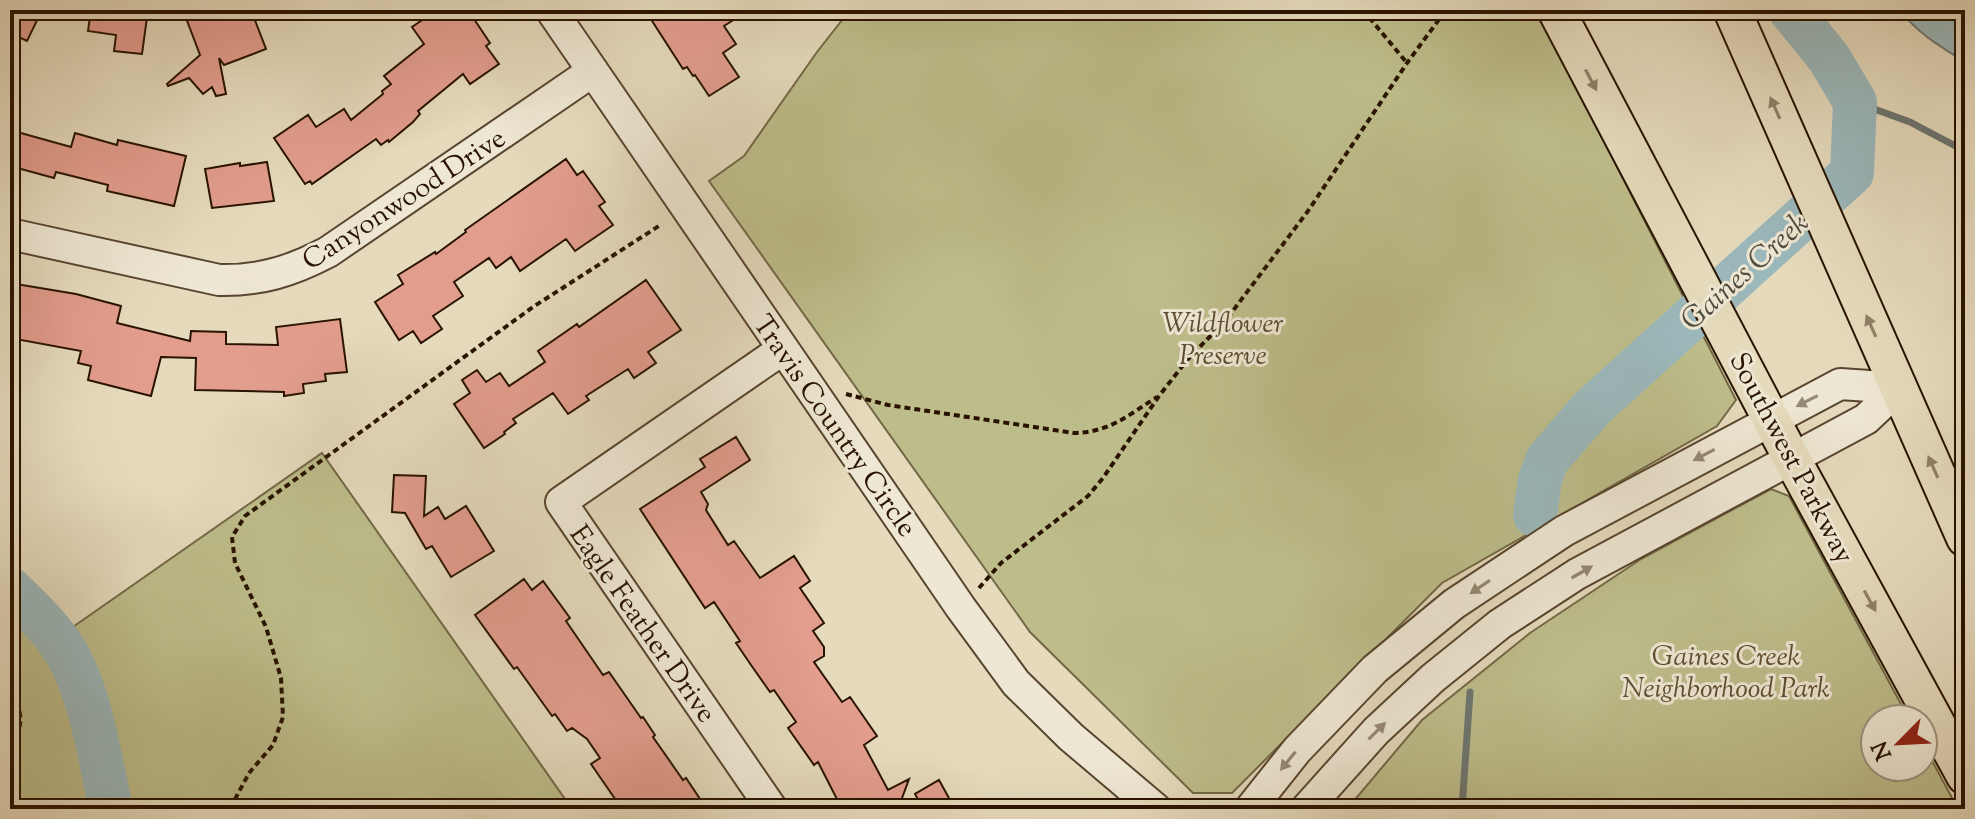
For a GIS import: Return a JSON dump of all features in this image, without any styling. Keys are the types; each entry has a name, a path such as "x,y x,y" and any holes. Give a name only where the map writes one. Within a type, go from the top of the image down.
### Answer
{"main road":[{"name":"Southwest Parkway","path":"1556,10 1792,459 1965,776"},
{"path":"1732,10 1965,538"}],"street":[{"name":"Travis Country Circle","path":"551,10 961,608 1016,683 1071,737 1156,809"},
{"name":"Canyonwood Drive","path":"10,234 219,280 273,276 298,268 328,252 593,71"},
{"name":"Eagle Feather Drive","path":"772,809 561,502 783,349"},
{"path":"1250,809 1297,750 1375,669 1454,604 1564,531 1840,384 1899,388"},
{"path":"1306,809 1376,731 1433,678 1500,624 1577,574 1866,419 1899,388"}],"path":[{"path":"1363,10 1407,63"},
{"path":"961,608 1001,563 1088,496 1159,396 1188,359 1226,320 1308,211 1446,10"},
{"path":"233,809 233,803 249,773 273,745 283,717 281,678 266,627 235,563 232,537 245,516 533,307 662,224"},
{"path":"808,384 888,405 1074,433 1094,432 1117,424 1159,396"},
{"path":"10,694 22,715 21,729 10,746"},
{"path":"1702,809 1717,802 1742,809"},
{"path":"1773,809 1785,805 1805,809"}],"green space":[{"name":"Wildflower Preserve","path":"850,10 1537,10 1736,400 1717,426 1442,583 1232,793 1193,793 1030,632 709,181 744,156"},
{"path":"322,453 572,809 10,809 10,569 37,592 70,629"},
{"name":"Gaines Creek Neighborhood Park","path":"1771,489 1789,496 1900,703 1859,703 1859,783 1939,783 1939,774 1958,809 1347,809 1422,720 1530,633 1641,559"}],"water":[{"path":"1900,10 1965,10 1965,62 1922,33"}],"building":[{"path":"10,10 42,10 27,41 10,33"},
{"path":"91,10 148,10 142,54 114,51 116,35 88,31"},
{"path":"183,10 251,10 266,49 224,65 219,58 226,94 216,96 212,87 203,94 189,78 168,86 200,55"},
{"path":"437,10 468,10 490,43 486,46 499,64 470,84 463,74 418,111 420,114 413,122 389,142 381,145 376,139 312,184 310,181 305,184 274,138 308,115 316,127 344,109 351,120 391,84 384,76 424,44 412,27"},
{"path":"645,10 749,10 724,26 736,44 723,53 739,77 709,96 695,75 687,67 683,69"},
{"path":"10,130 71,147 75,133 117,145 118,140 186,156 174,206 107,191 108,185 56,172 54,178 10,166"},
{"path":"566,159 577,175 583,171 605,202 599,206 613,225 575,251 566,239 520,271 511,257 496,268 489,258 454,282 463,296 433,316 442,329 421,343 413,331 399,340 375,302 403,284 398,275 436,254"},
{"path":"267,162 274,201 212,208 205,169"},
{"path":"646,280 681,330 648,352 656,363 634,378 628,369 586,396 589,400 568,414 553,393 513,419 516,423 505,434 484,448 454,404 470,393 462,380 477,370 486,382 500,373 509,386 545,362 538,351 577,324 579,327"},
{"path":"10,283 76,294 121,306 117,323 190,341 191,331 226,332 226,344 278,345 276,327 340,319 347,372 325,374 326,381 303,384 304,393 284,396 284,392 195,390 196,358 161,357 151,396 88,380 91,366 78,363 81,351 10,338"},
{"path":"736,437 750,460 701,492 708,504 706,510 728,545 734,541 760,578 794,556 810,581 800,588 824,623 813,631 824,647 824,656 814,662 842,702 850,697 877,736 864,745 888,790 909,779 898,809 842,809 818,762 814,765 788,728 796,722 774,690 770,692 751,665 736,643 740,641 714,602 705,608 640,509 705,467 700,459"},
{"path":"394,475 426,476 424,516 438,507 445,519 466,506 494,551 451,577 432,546 426,549 405,513 392,512"},
{"path":"524,579 532,590 543,581 570,618 566,621 603,675 609,672 643,717 683,780 686,778 700,799 685,809 622,809 591,764 600,758 587,739 572,728 567,731 555,714 552,716 475,615"},
{"path":"939,780 955,809 923,809 915,794"}],"waterway":[{"name":"Gaines Creek","path":"1535,515 1540,480 1547,460 1592,408 1852,173 1855,102 1829,58 1790,10"},
{"path":"1855,102 1910,122 1965,151"},
{"path":"10,589 52,633 73,666 94,727 111,809"},
{"name":"Gaines Creek","path":"1462,809 1470,692"}]}
